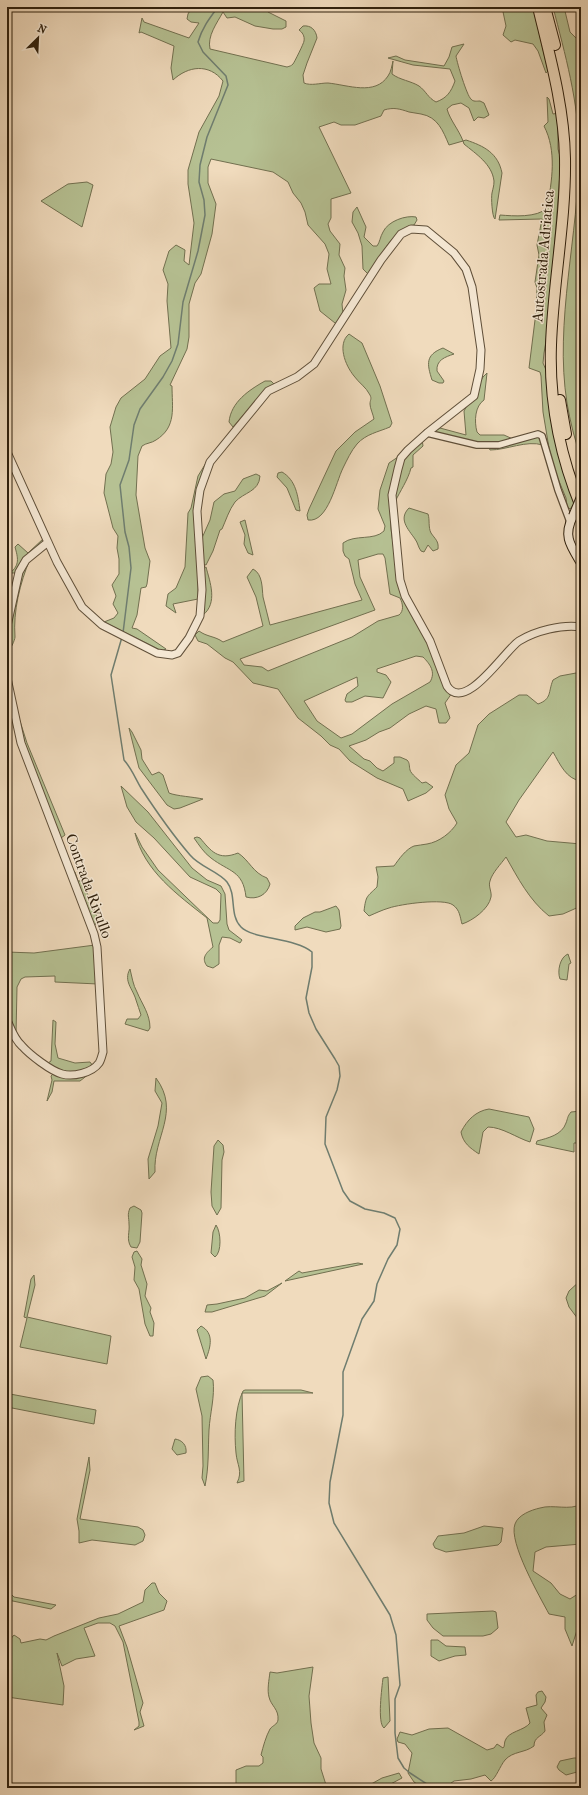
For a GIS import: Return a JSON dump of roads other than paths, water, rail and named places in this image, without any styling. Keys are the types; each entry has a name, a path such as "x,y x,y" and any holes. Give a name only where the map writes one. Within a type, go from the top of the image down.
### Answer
{"highway":[{"name":"Autostrada Adriatica","path":"538,7 557,84 564,142 564,194 551,345 553,395 562,450 581,507"},
{"name":"Autostrada Adriatica","path":"545,7 564,84 571,142 571,193 559,324 558,374 564,426 581,488"}],"main road":[{"path":"581,497 571,519 568,539 581,563"}],"street":[{"path":"7,452 10,465 82,607 102,625 158,653 172,655 178,653 183,648 194,630 200,616 202,590 196,511 204,475 210,462 268,391 297,377 314,364 391,246 404,232 419,229 426,230 454,253 466,270 472,287 481,350 480,369 474,396 427,433 401,458 393,487 392,504 397,562 405,596 430,641 449,690 456,693 463,693 471,689 511,648 520,641 551,629 574,626 581,627"},
{"path":"427,433 477,445 499,445 538,434 542,436 558,490 571,519"},
{"path":"7,626 19,572 26,560 48,542"},
{"name":"Contrada Rivullo","path":"7,678 21,743 94,934 97,946 103,1052 99,1063 93,1069 86,1072 72,1075 63,1074 42,1062 22,1046 12,1033 7,1020"}],"waterway":[{"path":"123,633 131,568 129,547 125,532 120,485 129,460 134,425 140,409 163,377 172,361 178,344 183,302 198,251 205,215 204,200 199,182 200,165 207,137 228,85 226,76 203,52 198,42 204,28 218,7"},
{"path":"122,637 111,675 124,760 158,814 190,855 227,882 232,893 235,917 241,927 254,934 305,947 312,952 312,967 306,998 309,1013 316,1029 339,1066 340,1076 337,1090 326,1117 325,1144 343,1191 350,1201 365,1209 384,1213 395,1218 400,1229 397,1245 388,1259 377,1284 374,1301 362,1319 343,1372 343,1415 330,1482 329,1503 334,1523 390,1615 396,1635 400,1685 395,1699 395,1733 398,1758 404,1768 433,1788"}]}
